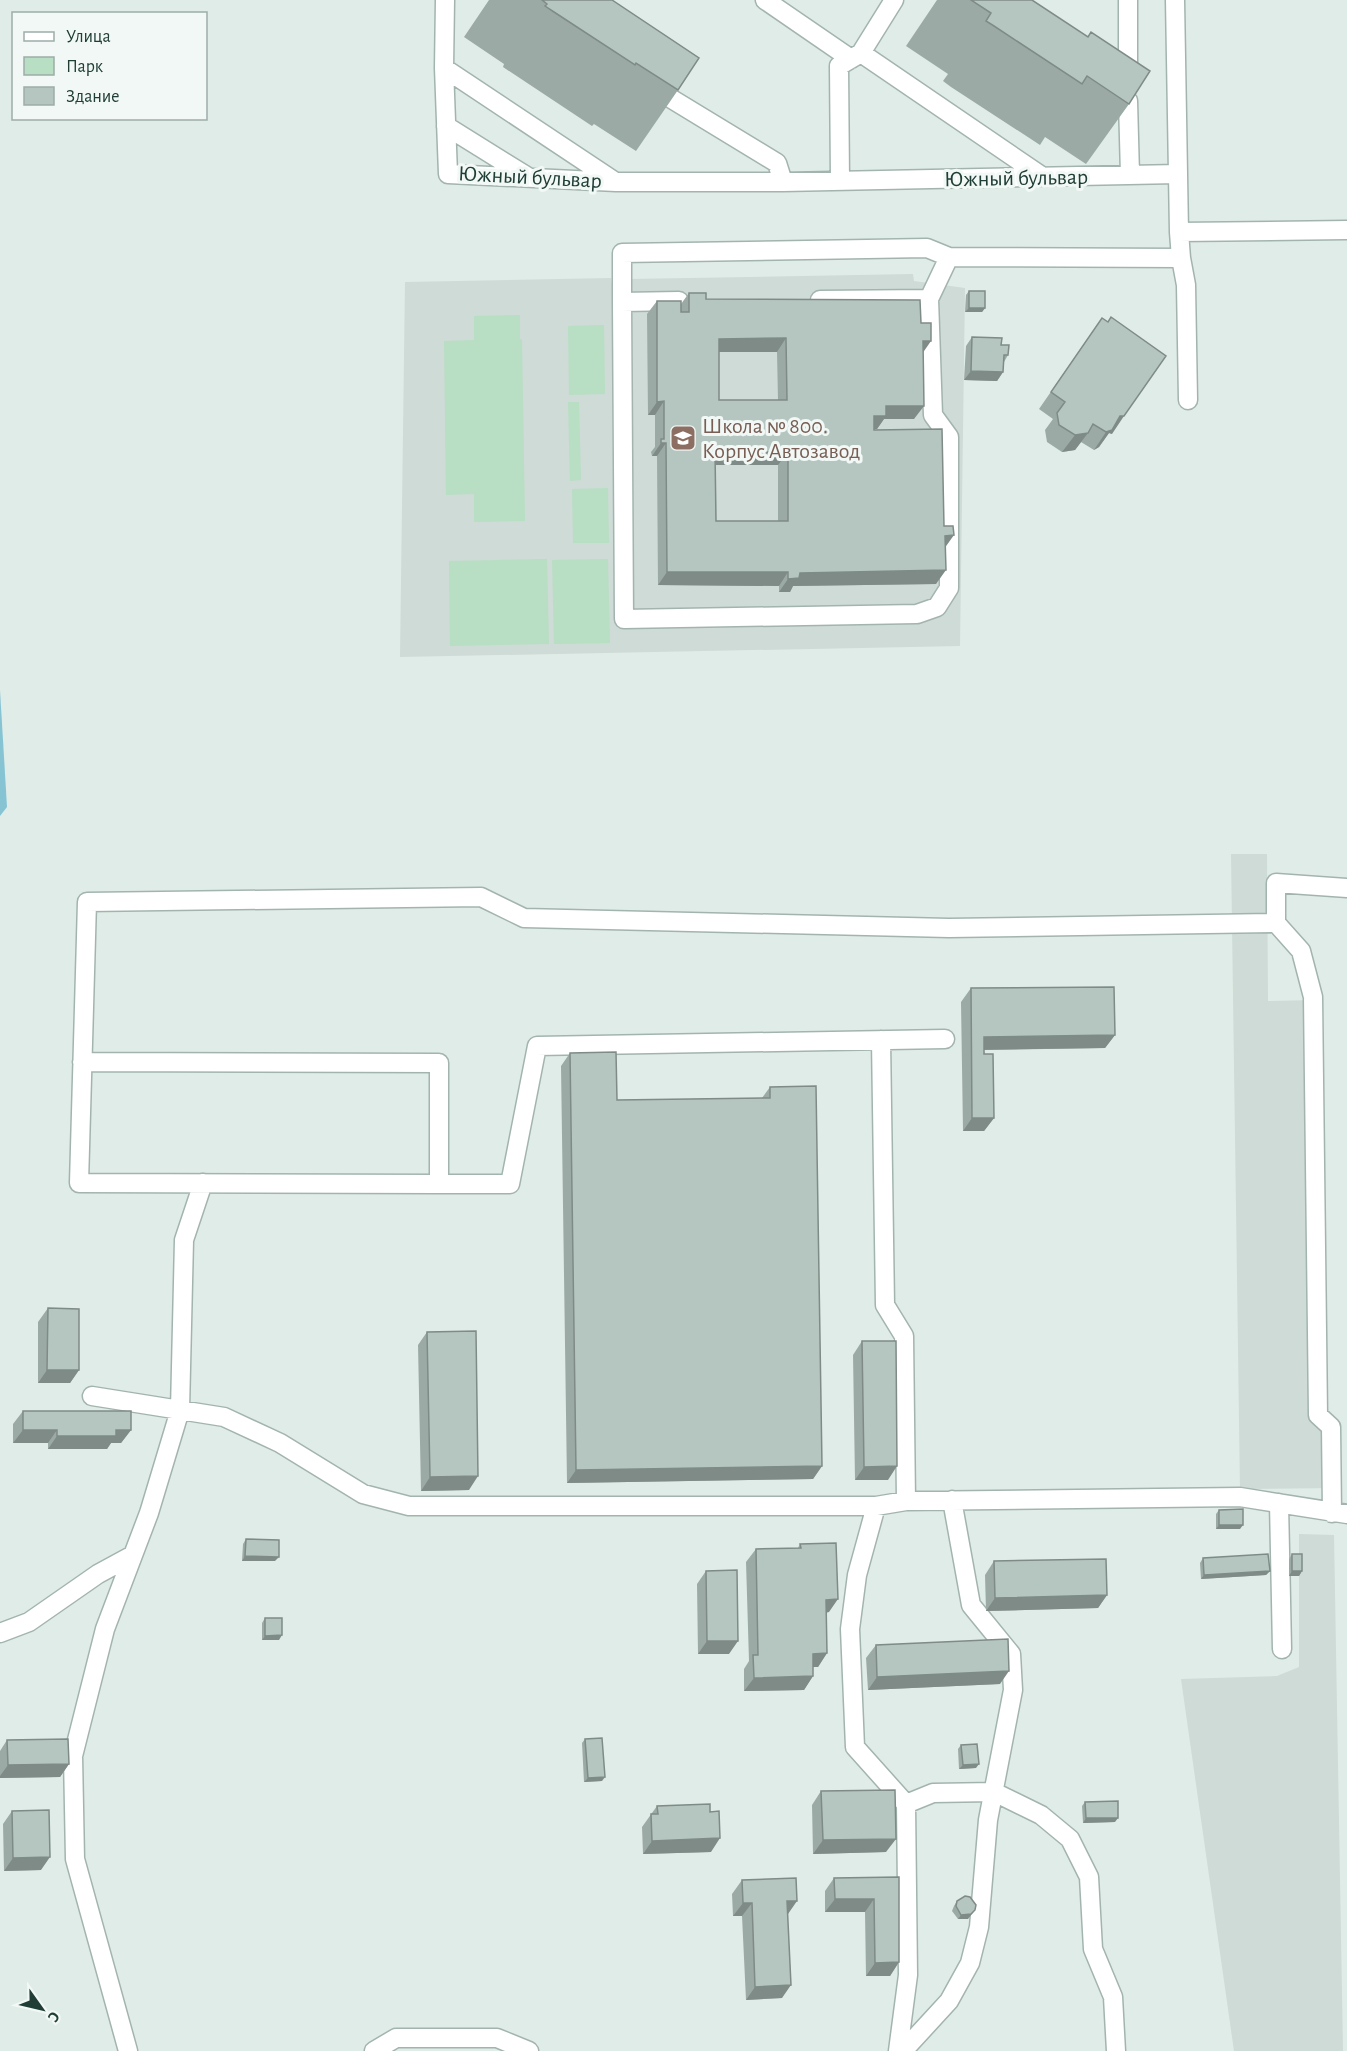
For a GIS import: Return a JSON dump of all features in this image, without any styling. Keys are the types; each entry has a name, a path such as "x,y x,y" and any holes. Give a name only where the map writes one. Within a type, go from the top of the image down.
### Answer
{"lane":[{"name":"Южный бульвар","path":"445,0 444,68 448,174 616,182 783,182 1178,174"},
{"path":"765,0 1040,175"},
{"path":"840,181 839,66 856,56 894,0"},
{"path":"1128,0 1130,175"},
{"path":"1175,0 1179,232 1186,285 1188,400"},
{"path":"444,68 616,182"},
{"path":"639,78 777,163 783,182"},
{"path":"1098,82 1128,101"},
{"path":"446,126 530,178"},
{"path":"1179,232 1347,230"},
{"path":"949,257 929,299 933,415 948,437 949,588 937,607 917,614 624,619 622,254 927,248 949,257 1181,258"},
{"path":"799,300 929,299"},
{"path":"622,302 693,301"},
{"path":"92,1396 224,1417 280,1443 363,1494 408,1506 876,1506 906,1501 1239,1497 1340,1513 1331,1427 1318,1416 1313,997 1302,951 1276,923 1276,884 1347,888"},
{"path":"945,1039 537,1046 510,1184 78,1183 87,903 481,897 524,918 949,928 1276,923"},
{"path":"881,1040 885,1305 904,1336 906,1501"},
{"path":"82,1062 439,1063 439,1184"},
{"path":"128,2051 75,1859 73,1756 105,1629 149,1513 180,1410 184,1240 203,1183"},
{"path":"900,2051 949,2001 970,1963 979,1927 988,1820 1013,1690 1011,1654 971,1605 952,1500"},
{"path":"1279,1503 1282,1649"},
{"path":"876,1506 857,1575 850,1629 855,1747 906,1804 908,1976 900,2051"},
{"path":"0,1633 29,1622 98,1574 133,1555"},
{"path":"906,1804 933,1793 994,1792 1041,1815 1070,1839 1089,1877 1093,1948 1113,1997 1116,2051"},
{"path":"374,2051 396,2038 496,2038 530,2051"}],"shaded area":[{"name":"Школа № 800. Корпус Автозавод","path":"913,274 914,281 965,288 960,646 400,657 405,282 611,278 612,284 630,284 630,279"},
{"path":"1231,854 1267,854 1268,1001 1315,1000 1321,1423 1335,1488 1240,1489"},
{"path":"1299,1534 1334,1535 1343,2051 1234,2051 1181,1679 1277,1676 1299,1667 1299,1576 1289,1576 1289,1559 1299,1558"}],"green space":[{"path":"520,315 525,521 474,522 474,494 446,495 444,341 474,340 474,316"},
{"path":"604,325 605,394 569,395 568,326"},
{"path":"568,402 579,402 581,480 570,481"},
{"path":"608,488 609,543 573,543 572,489"},
{"path":"547,559 549,644 450,646 449,561"},
{"path":"608,559 610,643 554,644 552,560"}],"water":[{"path":"0,690 7,807 0,816"}],"building":[{"path":"542,0 612,0 699,58 678,90 554,12 545,6 547,4"},
{"path":"971,0 1032,0 1088,37 1091,32 1150,71 1129,104 1087,76 1082,84 986,21 991,13"},
{"path":"969,291 985,291 985,308 969,308"},
{"path":"689,293 706,293 706,299 920,300 921,323 931,323 931,341 923,341 924,406 886,406 886,416 874,416 874,430 942,429 944,526 953,526 954,535 945,536 946,570 800,573 799,578 788,579 788,572 667,572 666,443 661,443 661,439 664,439 664,401 657,402 657,301 681,301 681,312 689,312","holes":["786,338 787,400 719,400 719,339","715,452 788,452 788,521 716,521"]},
{"path":"1111,317 1166,356 1112,430 1106,432 1093,424 1088,433 1075,435 1059,425 1057,413 1065,402 1051,392 1102,318 1108,322"},
{"path":"972,337 1002,338 1001,345 1009,345 1008,355 1004,355 1003,372 971,371"},
{"path":"1114,987 1115,1035 984,1037 984,1054 993,1054 994,1118 972,1118 971,988"},
{"path":"616,1052 617,1100 770,1098 770,1087 816,1086 822,1466 576,1470 570,1053"},
{"path":"48,1308 79,1309 79,1370 47,1370"},
{"path":"476,1331 478,1476 430,1477 427,1332"},
{"path":"862,1341 896,1341 897,1466 864,1467"},
{"path":"23,1411 131,1411 131,1430 116,1430 116,1436 57,1436 57,1430 23,1430"},
{"path":"1243,1509 1243,1525 1219,1525 1219,1510"},
{"path":"246,1539 279,1540 279,1557 245,1556"},
{"path":"836,1543 838,1599 826,1600 827,1653 813,1654 813,1676 754,1678 753,1655 758,1655 756,1549 801,1548 800,1544"},
{"path":"1268,1554 1270,1571 1204,1575 1203,1558"},
{"path":"1292,1554 1302,1554 1302,1571 1292,1571"},
{"path":"1106,1559 1107,1595 995,1598 994,1561"},
{"path":"737,1570 738,1641 707,1641 706,1571"},
{"path":"265,1618 282,1618 282,1635 265,1636"},
{"path":"1008,1639 1009,1671 877,1677 876,1645"},
{"path":"602,1738 605,1777 588,1778 585,1739"},
{"path":"68,1739 69,1764 8,1765 7,1740"},
{"path":"977,1744 979,1764 963,1765 961,1745"},
{"path":"895,1790 896,1839 823,1840 821,1791"},
{"path":"1118,1801 1118,1818 1086,1818 1085,1802"},
{"path":"710,1804 710,1812 719,1811 720,1838 652,1841 651,1814 658,1814 657,1806"},
{"path":"49,1810 50,1857 13,1858 12,1811"},
{"path":"899,1877 899,1962 875,1963 874,1899 835,1899 834,1878"},
{"path":"796,1878 797,1901 787,1901 791,1985 755,1987 752,1903 743,1903 742,1880"},
{"path":"965,1896 970,1897 976,1905 975,1910 971,1914 961,1915 956,1906 957,1901"}],"place":[{"name":"Школа № 800. Корпус Автозавод","path":"683,438"}]}
